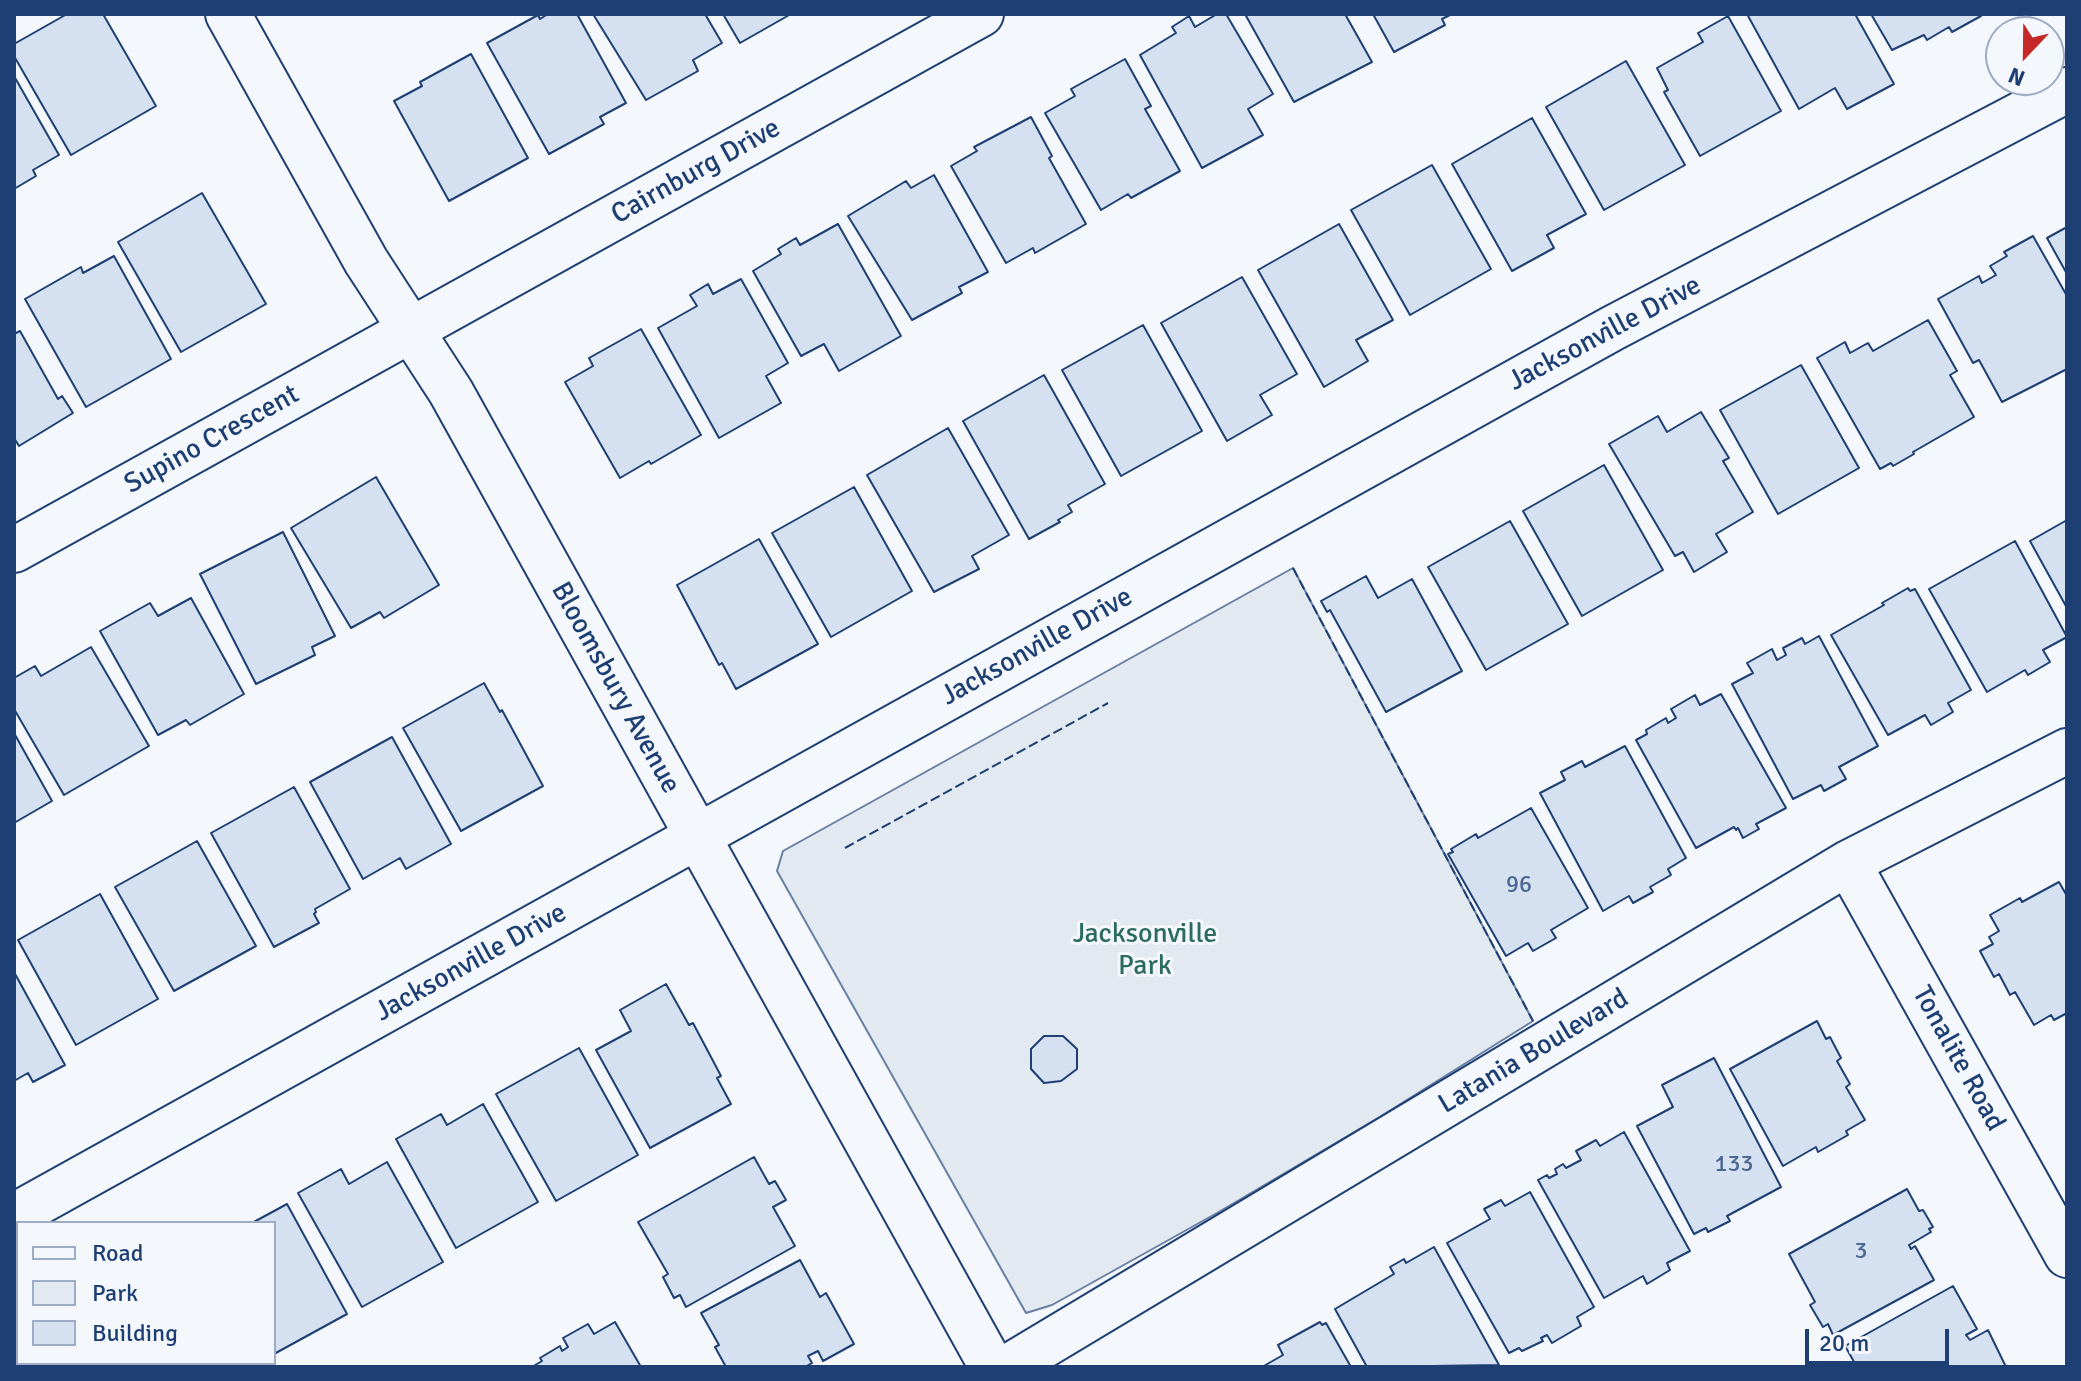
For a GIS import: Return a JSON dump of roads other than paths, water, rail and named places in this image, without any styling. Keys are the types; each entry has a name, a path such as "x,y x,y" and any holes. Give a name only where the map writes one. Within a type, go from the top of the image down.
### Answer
{"street":[{"name":"Bloomsbury Avenue","path":"228,14 366,261 451,392 992,1367"},
{"name":"Cairnburg Drive","path":"411,330 981,14"},
{"name":"Jacksonville Drive","path":"14,1216 1613,328 2067,90"},
{"name":"Supino Crescent","path":"14,550 411,330"},
{"name":"Latania Boulevard","path":"1008,1367 1848,863 2067,751"},
{"name":"Tonalite Road","path":"1848,863 2067,1255"}],"park label":[{"name":"Jacksonville Park","path":"1145,951"}]}
